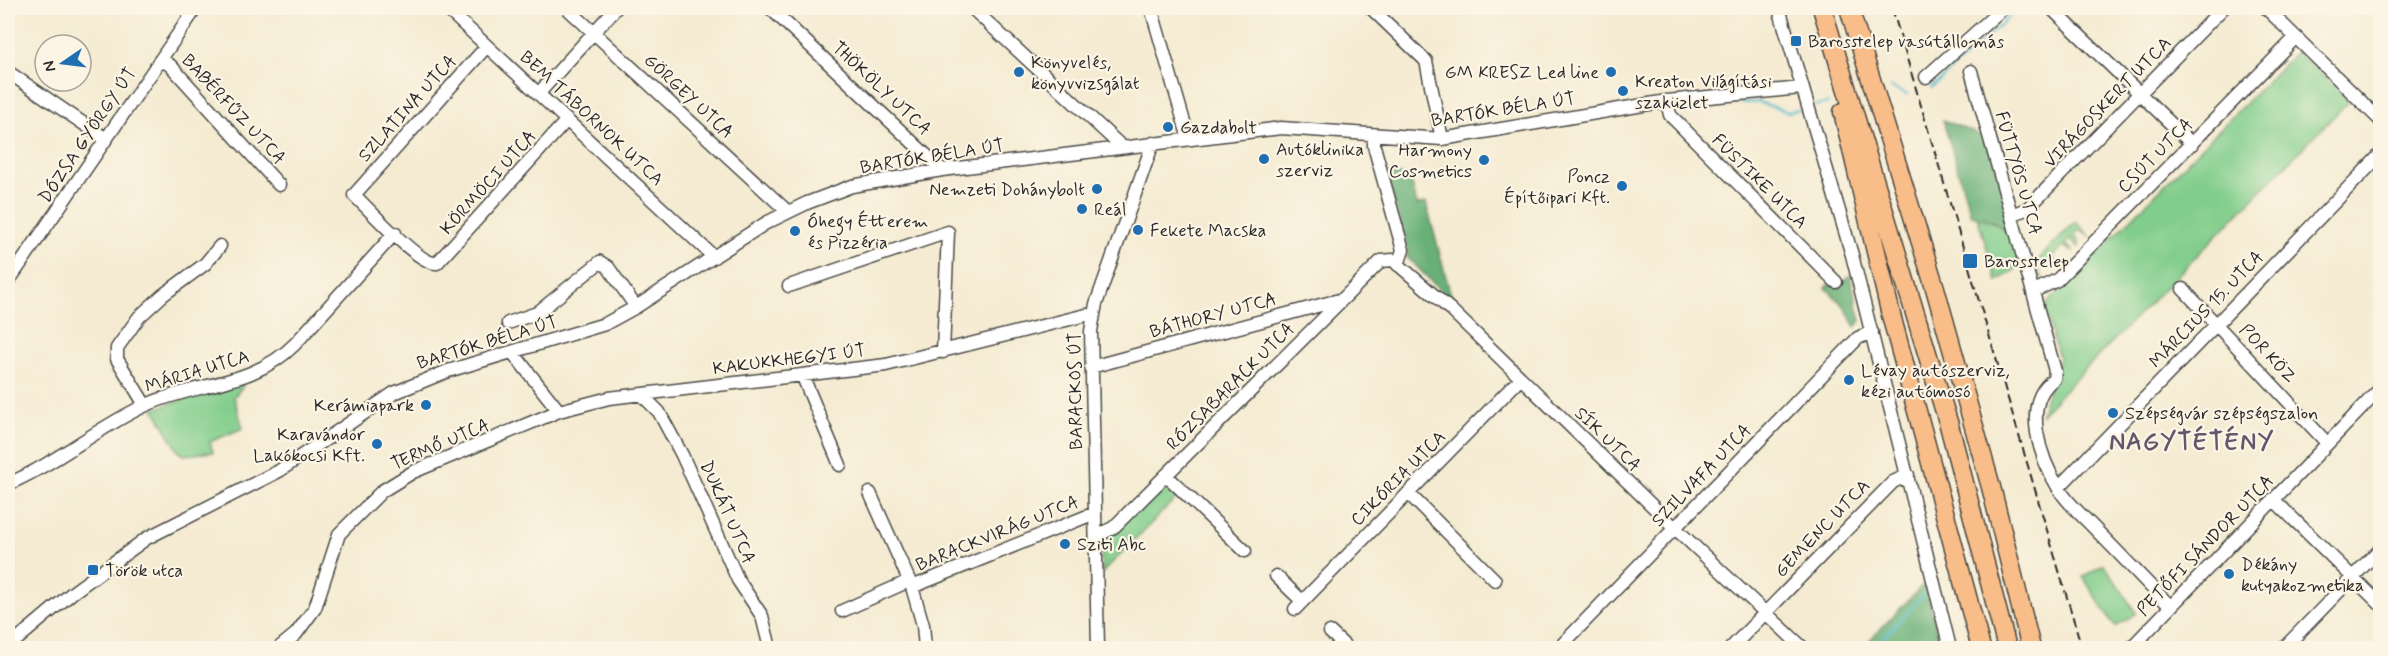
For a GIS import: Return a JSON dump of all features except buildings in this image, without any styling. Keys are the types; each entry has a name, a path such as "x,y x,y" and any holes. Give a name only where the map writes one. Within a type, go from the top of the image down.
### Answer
{"highway":[{"path":"1822,8 1831,63 1870,231 1981,648"},
{"path":"1822,8 1949,425 2007,648"},
{"path":"1849,8 1941,310 1991,487 2031,648"}],"street":[{"name":"DÓZSA GYÖRGY ÚT","path":"10,274 106,140 196,8"},
{"name":"BEM TÁBORNOK UTCA","path":"446,8 714,257"},
{"name":"GÖRGEY UTCA","path":"567,8 788,212"},
{"path":"539,93 616,8"},
{"name":"THÖKÖLY UTCA","path":"770,8 942,170"},
{"path":"972,8 1122,147"},
{"path":"1151,8 1189,139"},
{"path":"1371,8 1426,61 1442,139"},
{"path":"1779,8 1840,210 1950,648"},
{"path":"1926,77 2003,8"},
{"path":"2051,8 2192,144"},
{"name":"VIRÁGOSKERT UTCA","path":"2012,215 2028,208 2223,8"},
{"path":"2266,8 2380,120"},
{"name":"CSÚT UTCA","path":"2034,291 2057,280 2296,37"},
{"name":"SZLATINA UTCA","path":"395,233 354,195 487,46"},
{"name":"BABÉRFŰZ UTCA","path":"161,59 171,66 279,185"},
{"name":"FÜTTYÖS UTCA","path":"1971,71 2055,371 2054,379 2048,383 2038,400 2036,422 2045,458 2058,488"},
{"path":"8,72 106,140"},
{"name":"BARTÓK BÉLA ÚT","path":"8,647 72,593 147,538 279,471 378,402 410,385 441,374 588,330 636,307 788,212 852,186 942,170 1281,128 1442,139 1667,101 1802,88"},
{"name":"FÜSTIKE UTCA","path":"1667,101 1670,115 1836,282"},
{"name":"KÖRMÖCI UTCA","path":"395,233 422,258 433,264 441,260 567,120"},
{"path":"1374,135 1374,146 1403,250 1393,262"},
{"name":"BARACKOS ÚT","path":"1098,648 1091,367 1093,316 1153,143"},
{"name":"MÁRCIUS 15. UTCA","path":"2058,488 2380,155"},
{"path":"789,286 948,232 943,352"},
{"name":"MÁRIA UTCA","path":"8,484 145,405 258,372 278,360 295,345 395,233"},
{"path":"145,405 117,359 117,348 139,317 163,295 205,264 220,246"},
{"name":"RÓZSABARACK UTCA","path":"1096,536 1113,528 1381,261 1393,262"},
{"path":"508,322 537,313 600,262 608,267 636,307"},
{"name":"SÍK UTCA","path":"1393,262 1451,310 1675,528 1803,648"},
{"name":"POR KÖZ","path":"2183,289 2327,442"},
{"name":"BÁTHORY UTCA","path":"1091,367 1344,298"},
{"name":"KAKUKKHEGYI ÚT","path":"559,411 592,401 804,377 886,365 1086,315 1093,316"},
{"name":"SZILVAFA UTCA","path":"1559,648 1858,338 1872,332"},
{"path":"513,353 559,411"},
{"path":"804,377 840,465"},
{"name":"CIKÓRIA UTCA","path":"1276,576 1298,605 1520,379"},
{"name":"PETŐFI SÁNDOR UTCA","path":"2140,646 2170,606 2380,389"},
{"name":"DUKÁT UTCA","path":"643,396 659,412 682,455 738,580 762,615 770,648"},
{"name":"TERMŐ UTCA","path":"279,648 296,634 315,608 339,534 382,491 413,472 559,411"},
{"path":"1166,475 1245,551"},
{"name":"GEMENC UTCA","path":"1731,648 1893,482 1908,475"},
{"path":"2058,488 2170,606"},
{"path":"870,493 911,584 923,625 922,647"},
{"path":"1408,493 1495,580"},
{"path":"2273,499 2380,603"},
{"name":"BARACKVIRÁG UTCA","path":"842,611 1095,513"},
{"path":"2284,648 2380,549"},
{"path":"1330,632 1347,648"}],"green space":[{"path":"2297,51 2349,101 2040,415 2059,358 2044,307"},
{"path":"1943,120 1988,138 2016,240 1995,222 1971,215"},
{"path":"1386,173 1410,176 1417,205 1426,203 1453,303 1407,257 1408,250"},
{"path":"1977,216 2003,228 2013,239 2020,255 2023,265 1997,281"},
{"path":"2076,221 2091,237 2079,230 2074,236 2079,241 2079,247 2070,239 2066,244 2074,252 2063,246 2052,258 2057,263 2050,260 2038,272 2043,277 2038,277 2035,263"},
{"path":"1850,275 1861,321 1856,327 1844,306 1826,288 1831,283 1837,288"},
{"path":"238,381 243,386 234,397 243,428 210,442 213,452 184,455 179,452 154,409"},
{"path":"1165,481 1179,495 1102,573 1101,543"},
{"path":"2104,564 2136,613 2115,627 2083,577"},
{"path":"1925,583 1941,648 1862,648"}],"waterway":[{"path":"1931,88 2019,8"},
{"path":"1891,87 1907,95"},
{"path":"1739,103 1758,102 1788,112 1799,110"},
{"path":"1815,106 1828,103"},
{"path":"1874,648 1926,592"}],"railway":[{"path":"1892,8 2082,648"}],"place":[{"name":"Barosstelep vasútállomás","path":"1796,41"},
{"name":"Könyvelés, könyvvizsgálat","path":"1019,72"},
{"name":"GM KRESZ Led line","path":"1611,72"},
{"name":"Kreaton Világítási szaküzlet","path":"1623,91"},
{"name":"Gazdabolt","path":"1168,127"},
{"name":"Autóklinika szerviz","path":"1264,159"},
{"name":"Harmony Cosmetics","path":"1484,160"},
{"name":"Poncz Építőipari Kft.","path":"1622,186"},
{"name":"Nemzeti Dohánybolt","path":"1097,189"},
{"name":"Reál","path":"1082,209"},
{"name":"Fekete Macska","path":"1138,230"},
{"name":"Óhegy Étterem és Pizzéria","path":"795,231"},
{"name":"Barosstelep","path":"1970,261"},
{"name":"Lévay autószerviz, kézi autómosó","path":"1849,380"},
{"name":"Kerámiapark","path":"426,405"},
{"name":"Szépségvár szépségszalon","path":"2113,413"},
{"name":"Karavándor Lakókocsi Kft.","path":"377,444"},
{"name":"Sziti Abc","path":"1065,544"},
{"name":"Török utca","path":"93,570"},
{"name":"Dékány kutyakozmetika","path":"2229,574"}],"district":[{"name":"NAGYTÉTÉNY","path":"2192,441"}]}
